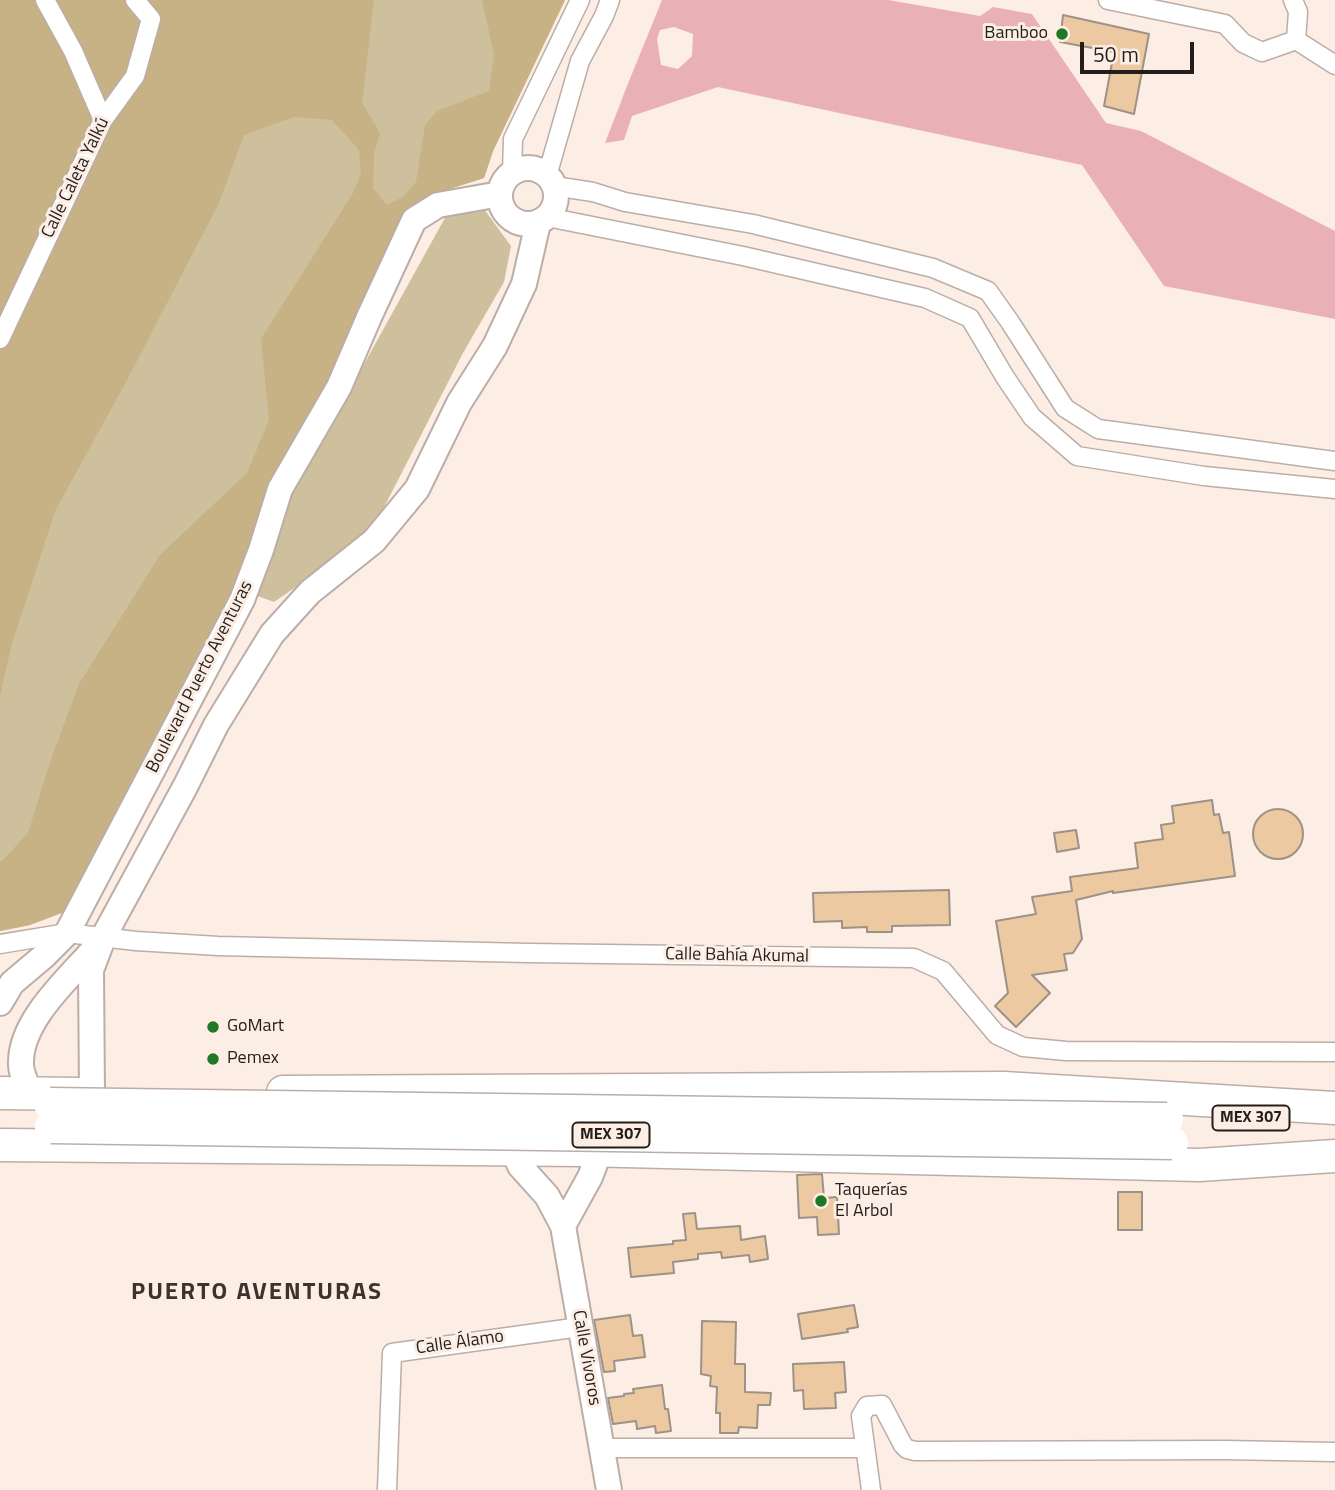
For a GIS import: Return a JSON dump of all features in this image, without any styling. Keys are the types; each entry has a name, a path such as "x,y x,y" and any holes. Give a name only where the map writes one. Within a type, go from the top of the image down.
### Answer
{"highway":[{"path":"33,1104 92,1094 1004,1088 1335,1108"},
{"name":"MEX 307","path":"0,1103 1170,1131 1335,1144"},
{"name":"MEX 307","path":"0,1126 33,1104"},
{"name":"MEX 307","path":"1170,1131 1335,1117"},
{"path":"0,1145 596,1151 1199,1165 1335,1156"}],"street":[{"path":"46,0 73,51 103,120"},
{"name":"Calle Caleta Yalkú","path":"0,339 103,120 135,76 151,19 135,0"},
{"path":"512,173 513,139 580,0"},
{"path":"543,220 555,202 550,181 580,61 610,0"},
{"path":"1108,0 1225,24 1243,43 1262,52 1296,40"},
{"path":"1293,0 1298,12 1296,40"},
{"path":"1296,40 1335,65"},
{"path":"1335,460 1098,429 1065,408 988,291 933,268 753,224 625,202 550,181 539,170 530,168 521,169 506,178 499,194 500,204 505,212 520,223 529,224 543,220 743,256 925,298 970,318 1032,417 1077,456 1204,475 1335,489"},
{"name":"Boulevard Puerto Aventuras","path":"0,1003 12,983 67,933 242,600 280,489 339,387 414,220 438,205 499,194"},
{"name":"Boulevard Puerto Aventuras","path":"92,1094 91,970 104,936 216,725 272,634 310,592 374,541 417,489 459,404 495,346 524,284 543,220"},
{"path":"811,271 816,240"},
{"name":"Calle Bahía Akumal","path":"0,944 67,933 218,946 914,958 943,971 998,1035 1023,1047 1066,1051 1335,1052"},
{"name":"Boulevard Puerto Aventuras","path":"33,1104 20,1065 23,1043 32,1024 50,999 104,936"},
{"path":"513,1150 510,1123 514,1104 522,1090"},
{"path":"563,1226 595,1164 594,1125 588,1104 578,1091"},
{"name":"Calle Vivoros","path":"513,1150 520,1166 547,1196 563,1226 609,1490"},
{"name":"Calle Álamo","path":"387,1490 392,1353 580,1326"},
{"path":"871,1490 861,1416 867,1406 882,1405 903,1445 915,1451 1335,1451"},
{"path":"603,1448 864,1448"}],"shaded area":[{"path":"0,0 374,0 362,103 380,133 374,154 373,188 387,205 403,197 416,182 425,125 437,111 489,91 494,55 482,0 565,0 493,151 484,178 434,194 70,910 30,925 0,931 0,860 2,861 28,833 50,762 79,684 160,555 247,473 269,420 261,339 353,193 361,174 359,150 332,120 294,117 244,135 219,203 125,384 56,509 12,643 0,696"},
{"path":"346,0 565,0 493,151 484,178 434,194 30,925 0,931 0,595 231,122"},
{"path":"662,0 888,0 980,16 993,7 1032,14 1106,123 1141,131 1335,231 1335,319 1164,286 1082,165 718,87 632,116 624,140 605,143","holes":["674,27 693,34 692,56 678,69 661,65 657,39 660,30"]},
{"path":"481,205 511,246 504,282 463,353 376,523 332,562 274,602 255,595 290,498 446,216"}],"building":[{"path":"1063,15 1149,34 1134,114 1104,106 1114,52 1060,42"},
{"path":"1212,800 1214,815 1219,814 1223,833 1229,832 1235,876 1113,891 1076,900 1082,939 1073,953 1064,954 1067,970 1032,975 1050,993 1016,1027 995,1006 1008,993 996,921 1036,914 1032,897 1072,891 1070,877 1138,868 1135,843 1163,839 1161,825 1174,823 1172,806"},
{"path":"1278,809 1296,816 1303,834 1296,852 1278,859 1260,852 1253,834 1260,816"},
{"path":"1076,830 1079,848 1057,852 1054,833"},
{"path":"949,890 950,925 892,926 892,932 867,932 867,927 842,928 842,921 814,922 813,893"},
{"path":"822,1174 824,1198 837,1197 839,1234 818,1235 817,1217 799,1218 797,1175"},
{"path":"1118,1192 1142,1192 1142,1230 1118,1230"},
{"path":"695,1213 697,1229 740,1226 741,1240 765,1236 768,1259 750,1262 749,1255 722,1258 721,1252 698,1254 698,1259 673,1262 674,1273 631,1277 628,1248 673,1244 673,1241 686,1240 683,1214"},
{"path":"854,1305 858,1327 847,1329 848,1332 802,1339 798,1314"},
{"path":"630,1315 633,1336 642,1335 645,1357 614,1361 615,1371 604,1372 594,1320"},
{"path":"702,1321 736,1322 735,1364 745,1364 745,1392 771,1393 770,1405 758,1405 757,1428 739,1427 738,1433 720,1433 720,1413 716,1413 717,1387 710,1386 711,1376 701,1374"},
{"path":"844,1362 846,1392 835,1393 836,1408 804,1409 803,1390 794,1391 793,1364"},
{"path":"662,1385 671,1431 656,1433 655,1426 637,1429 636,1421 613,1424 608,1398 634,1393 633,1389"}],"place":[{"name":"Bamboo","path":"1062,34"},
{"name":"GoMart","path":"213,1027"},
{"name":"Pemex","path":"213,1059"},
{"name":"Taquerías El Arbol","path":"821,1201"}],"district":[{"name":"PUERTO AVENTURAS","path":"257,1293"}]}
